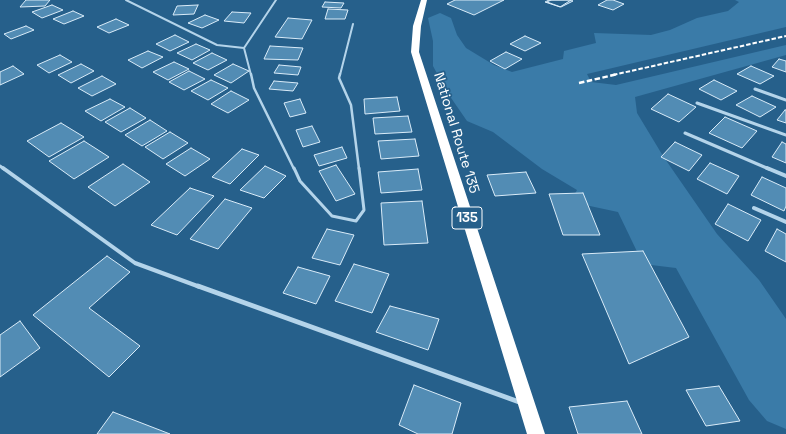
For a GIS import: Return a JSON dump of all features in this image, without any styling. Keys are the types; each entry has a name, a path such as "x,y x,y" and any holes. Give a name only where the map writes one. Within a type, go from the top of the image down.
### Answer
{"highway":[{"name":"National Route 135","path":"424,0 417,26 416,52 525,405 536,434"}],"street":[{"path":"755,89 786,100"},
{"path":"697,103 786,135"},
{"path":"686,133 786,176"},
{"path":"0,166 136,263 525,405"},
{"path":"754,208 786,222"}],"lane":[{"path":"126,0 216,45 244,48"},
{"path":"276,0 244,48 254,88 300,181 332,216 356,221 364,210 352,105 339,78 353,24"}],"shaded area":[{"path":"735,0 786,0 786,27 587,74 591,82 616,85 786,45 786,55 635,97 637,113 663,156 717,234 759,280 786,319 786,429 767,421 749,400 676,268 643,264 618,212 590,206 572,199 577,190 542,169 493,132 467,121 447,92 433,66 433,41 428,18 440,13 451,18 457,35 466,48 494,65 512,72 563,59 564,51 596,43 594,33 651,35 670,30 697,18 728,11 739,2"}],"building":[{"path":"26,0 50,0 45,6 20,7"},
{"path":"455,0 504,0 474,15 447,4"},
{"path":"549,0 571,0 560,7 545,2"},
{"path":"551,0 573,1 561,7 547,2"},
{"path":"607,0 613,0 624,4 613,10 598,5"},
{"path":"325,2 344,3 341,8 322,7"},
{"path":"52,5 63,10 42,18 32,12"},
{"path":"198,5 194,14 173,15 177,6"},
{"path":"328,9 348,10 345,19 325,19"},
{"path":"73,11 84,16 64,24 53,19"},
{"path":"232,12 251,13 244,23 224,21"},
{"path":"205,15 219,20 202,28 188,23"},
{"path":"288,18 312,20 302,39 275,37"},
{"path":"116,19 129,25 109,33 97,27"},
{"path":"26,26 34,30 11,39 4,34"},
{"path":"175,35 189,42 170,51 156,44"},
{"path":"525,36 541,43 525,51 510,44"},
{"path":"196,44 210,50 192,60 177,53"},
{"path":"270,46 303,48 298,60 264,59"},
{"path":"148,51 163,57 142,68 128,60"},
{"path":"506,52 522,59 505,69 490,61"},
{"path":"212,53 227,60 208,70 193,63"},
{"path":"60,55 72,62 49,73 37,65"},
{"path":"779,59 786,61 786,72 772,67"},
{"path":"174,62 189,69 168,80 153,72"},
{"path":"81,64 94,71 71,83 58,75"},
{"path":"233,64 249,71 231,83 214,75"},
{"path":"279,65 301,67 298,75 274,73"},
{"path":"13,66 24,74 0,85 0,72"},
{"path":"751,66 774,76 760,84 737,74"},
{"path":"189,71 205,79 184,90 169,82"},
{"path":"102,76 116,84 92,96 78,88"},
{"path":"211,80 228,88 208,100 191,91"},
{"path":"714,80 737,91 721,100 699,89"},
{"path":"274,81 298,83 293,91 269,89"},
{"path":"231,91 249,100 228,113 211,104"},
{"path":"668,94 696,107 679,122 651,109"},
{"path":"752,96 776,107 760,117 736,105"},
{"path":"397,97 400,111 365,114 364,99"},
{"path":"110,99 125,107 101,121 85,111"},
{"path":"300,99 306,113 290,117 284,103"},
{"path":"130,108 146,118 121,132 105,122"},
{"path":"786,110 786,123 777,120"},
{"path":"408,116 412,132 375,134 373,118"},
{"path":"725,117 757,131 742,148 709,133"},
{"path":"150,120 167,131 142,146 125,135"},
{"path":"61,123 84,137 49,157 27,141"},
{"path":"312,126 320,142 303,147 296,130"},
{"path":"170,132 188,143 163,159 145,147"},
{"path":"415,139 419,156 381,159 378,141"},
{"path":"84,141 109,157 74,179 49,161"},
{"path":"675,142 702,155 689,171 661,157"},
{"path":"782,142 786,144 786,163 772,157"},
{"path":"342,147 347,158 319,166 314,155"},
{"path":"191,148 210,159 185,176 166,164"},
{"path":"242,149 259,155 230,184 212,177"},
{"path":"710,163 739,176 727,194 697,179"},
{"path":"123,164 150,182 115,206 88,187"},
{"path":"336,165 355,194 336,201 319,171"},
{"path":"265,166 286,176 264,198 240,190"},
{"path":"418,169 422,190 381,193 378,172"},
{"path":"526,172 536,193 495,196 487,175"},
{"path":"762,177 786,188 786,206 784,211 751,195"},
{"path":"190,188 214,196 177,235 151,225"},
{"path":"583,193 600,235 563,235 549,194"},
{"path":"225,199 252,208 218,249 190,239"},
{"path":"422,201 428,243 384,245 381,203"},
{"path":"728,204 761,220 748,241 715,224"},
{"path":"327,229 354,235 340,265 312,258"},
{"path":"777,229 786,234 786,262 765,251"},
{"path":"643,251 689,337 629,364 582,254"},
{"path":"107,256 130,272 89,308 140,346 109,377 33,315"},
{"path":"354,264 389,274 372,313 335,301"},
{"path":"298,267 330,276 316,304 283,293"},
{"path":"390,306 439,319 428,350 376,332"},
{"path":"20,321 40,348 0,377 0,335"},
{"path":"414,385 461,403 452,434 418,434 399,425"},
{"path":"719,386 740,421 706,426 686,390"},
{"path":"627,401 642,434 578,434 569,407"},
{"path":"113,412 170,434 97,434"}],"railway":[{"path":"613,75 786,36"},
{"path":"579,83 618,74"}]}
